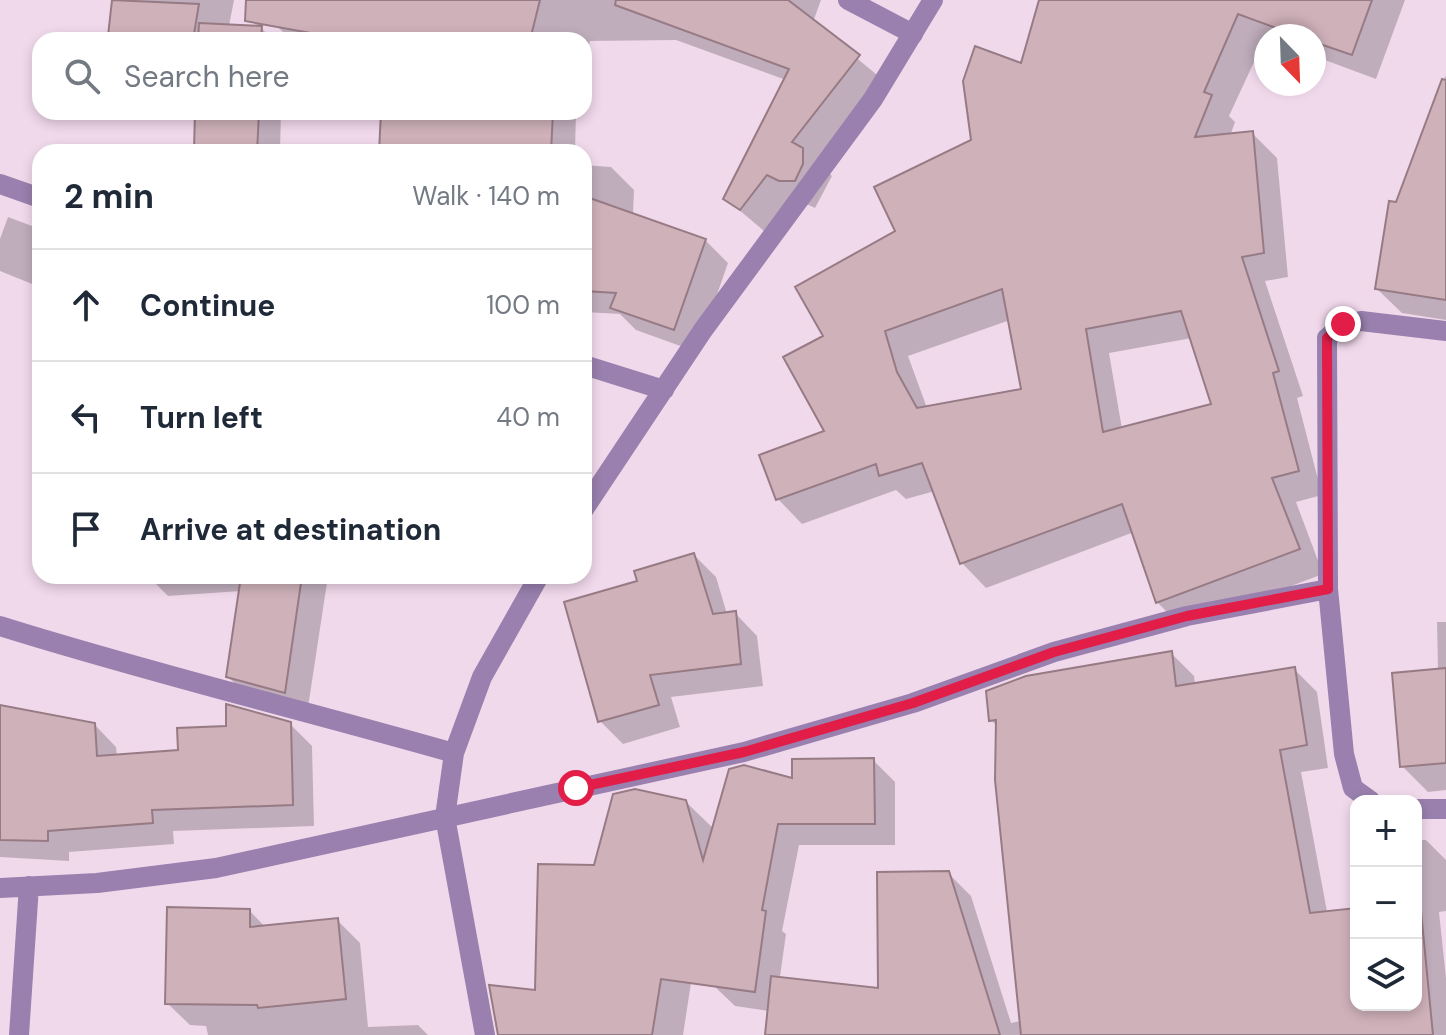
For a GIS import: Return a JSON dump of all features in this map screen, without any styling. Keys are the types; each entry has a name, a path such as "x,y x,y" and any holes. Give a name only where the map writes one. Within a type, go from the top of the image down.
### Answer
{"street":[{"path":"848,0 913,34"},
{"path":"592,497 703,330 873,99 933,0"},
{"path":"0,184 32,195"},
{"path":"1363,795 1353,788 1344,754 1328,589 1327,338 1343,324 1361,321 1446,331"},
{"path":"592,368 664,390"},
{"path":"485,1035 445,817 454,753 482,677 534,584"},
{"path":"0,888 97,883 216,868 744,752 913,703 1054,652 1187,616 1328,589"},
{"path":"0,626 154,673 270,700 454,753"},
{"path":"1422,809 1446,809"},
{"path":"19,1035 29,886"}],"building":[{"path":"112,0 199,4 194,32 108,32"},
{"path":"246,0 540,0 532,32 305,32 245,21"},
{"path":"616,0 788,0 860,55 792,142 803,148 803,164 795,181 779,181 767,175 740,210 723,199 789,69 615,5"},
{"path":"1039,0 1372,0 1352,55 1326,46 1326,24 1265,24 1238,14 1204,92 1212,95 1195,137 1253,131 1264,253 1242,257 1279,371 1273,373 1299,471 1272,478 1300,549 1156,603 1122,504 960,564 922,463 879,476 876,464 776,500 759,455 824,431 783,357 823,336 795,287 895,231 874,187 971,140 963,81 975,46 1021,63","holes":["1002,289 1021,389 917,408 897,372 885,331","1181,311 1211,404 1103,432 1086,329"]},
{"path":"199,23 262,26 262,32 198,32"},
{"path":"1442,79 1446,80 1446,300 1375,289 1389,201 1396,202"},
{"path":"195,120 259,120 257,144 194,144"},
{"path":"381,120 553,120 551,144 379,144"},
{"path":"592,199 706,239 674,330 610,308 616,293 592,292"},
{"path":"694,553 713,614 736,611 741,664 650,675 659,705 598,722 564,602 637,581 634,571"},
{"path":"240,584 301,584 285,693 226,677"},
{"path":"1172,651 1176,686 1295,667 1307,745 1280,750 1310,913 1350,909 1350,1011 1422,1011 1422,922 1433,1035 1021,1035 995,780 996,720 989,721 986,691 1026,676"},
{"path":"1446,668 1446,763 1400,767 1392,673"},
{"path":"226,704 291,722 293,805 152,810 153,823 48,831 48,841 0,840 0,705 95,723 97,756 178,750 177,728 226,726"},
{"path":"874,758 875,824 778,824 762,910 766,911 755,992 661,979 652,1035 498,1035 489,985 535,990 538,864 594,865 613,794 635,789 686,800 703,860 729,769 744,765 792,778 792,759"},
{"path":"949,871 1000,1035 765,1035 771,976 878,988 877,872"},
{"path":"167,907 250,909 250,927 338,918 346,999 258,1008 257,1005 165,1004"}],"route":[{"path":"576,788 744,752 913,703 1054,652 1187,616 1328,589 1327,338 1343,324"}]}
